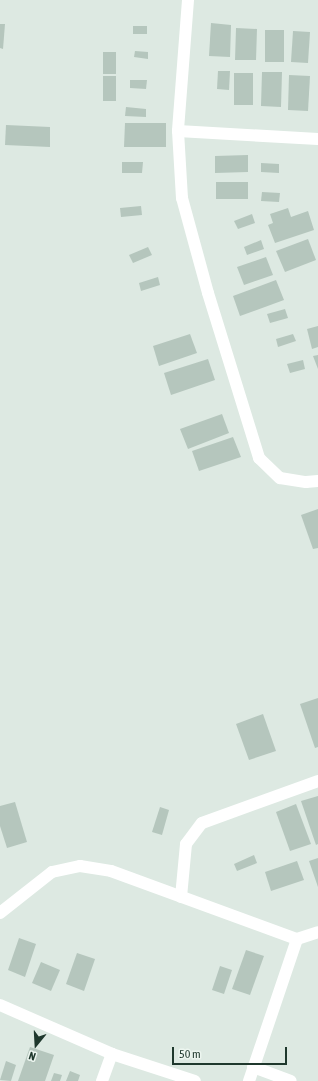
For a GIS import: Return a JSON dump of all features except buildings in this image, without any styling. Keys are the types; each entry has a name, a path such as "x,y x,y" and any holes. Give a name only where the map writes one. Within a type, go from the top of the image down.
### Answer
{"street":[{"path":"188,0 178,131 182,198 208,293 259,458 280,478 306,482 318,481"},
{"path":"178,131 317,142"},
{"path":"180,897 186,844 202,823 318,781"},
{"path":"0,913 52,872 80,866 111,871 297,939 318,932"},
{"path":"249,1081 297,939"},
{"path":"0,1005 112,1054 194,1081"},
{"path":"102,1081 112,1054"},
{"path":"253,1067 291,1081"}]}
